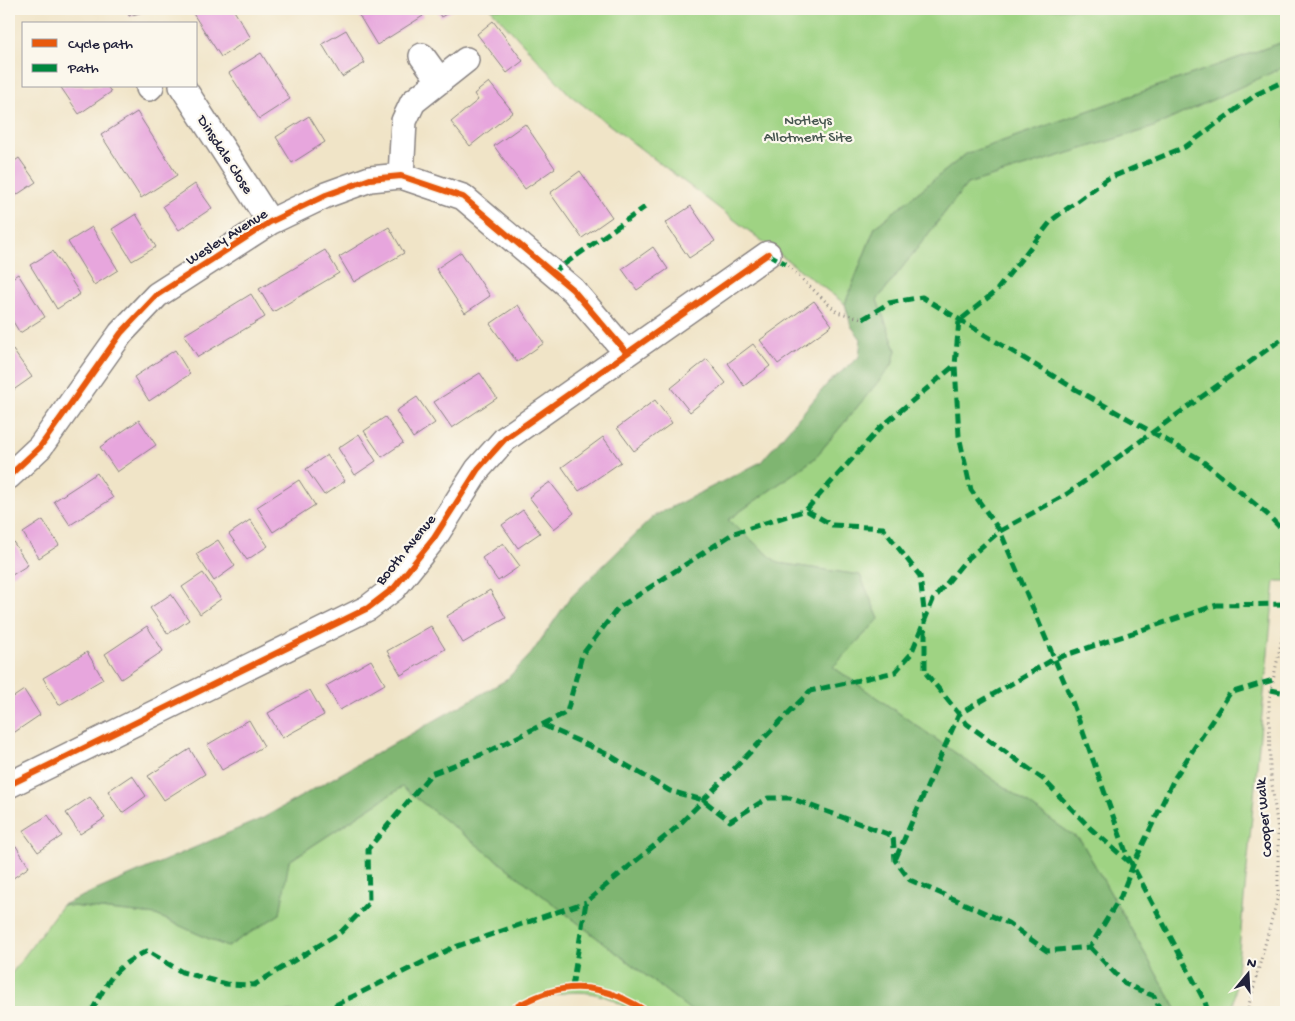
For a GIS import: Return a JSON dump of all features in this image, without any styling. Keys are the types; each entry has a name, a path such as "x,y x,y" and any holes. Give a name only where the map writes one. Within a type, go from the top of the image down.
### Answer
{"street":[{"path":"422,56 440,81"},
{"path":"401,176 404,121 413,102 466,60"},
{"name":"Dinsdale Close","path":"183,88 270,222"},
{"name":"Wesley Avenue","path":"9,476 40,447 121,333 157,295 270,222 326,195 370,179 401,176 463,198 573,290 626,352"},
{"name":"Booth Avenue","path":"9,785 368,608 394,588 434,538 478,469 505,440 626,352 777,259"}],"path":[{"path":"777,259 837,312 863,319"}],"green space":[{"name":"Notleys Allotment Site","path":"491,9 1286,9 1286,41 966,154 875,227 845,304 570,95"},
{"path":"1286,41 1286,66 1151,128 967,184 877,300 896,350 892,365 814,459 728,520 778,563 860,575 879,619 833,667 1081,841 1178,1012 693,1012 402,787 289,861 280,914 227,947 156,915 62,905 263,818 506,680 531,654 570,598 654,516 761,462 828,383 859,357 861,339 851,326 845,304 875,227 966,154"},
{"path":"1286,66 1286,581 1275,581 1233,1012 1178,1012 1081,841 833,667 879,619 860,575 778,563 728,520 814,459 892,365 896,350 877,300 967,184 1151,128"},
{"path":"402,787 693,1012 659,1014 639,1012 598,995 573,992 537,1000 515,1012 9,1012 9,977 62,905 156,915 227,947 280,914 288,862"}],"building":[{"path":"127,9 153,9 129,16"},
{"path":"197,9 233,9 251,38 221,57 192,12"},
{"path":"362,9 419,9 423,16 377,45 357,12"},
{"path":"436,9 455,9 441,17"},
{"path":"493,21 523,61 507,73 477,34"},
{"path":"346,30 365,63 342,77 322,44"},
{"path":"261,53 290,99 259,119 229,73"},
{"path":"489,82 513,112 470,146 451,122 478,100 474,94"},
{"path":"61,88 108,88 111,92 79,114"},
{"path":"137,112 177,175 141,198 101,135"},
{"path":"309,116 325,142 292,163 276,137"},
{"path":"525,124 555,168 525,189 494,146"},
{"path":"19,158 36,182 9,200 9,165"},
{"path":"580,171 612,217 582,238 550,193"},
{"path":"195,184 212,208 179,230 163,206"},
{"path":"691,206 715,241 689,258 665,223"},
{"path":"136,214 156,247 132,261 112,229"},
{"path":"92,227 118,270 94,285 68,242"},
{"path":"389,227 404,253 354,282 339,257"},
{"path":"653,247 668,269 637,290 622,269"},
{"path":"325,250 339,273 273,312 259,289"},
{"path":"53,251 80,294 57,309 30,265"},
{"path":"461,252 490,296 465,313 436,269"},
{"path":"18,274 45,317 20,333 9,315 9,280"},
{"path":"251,294 265,317 198,357 184,335"},
{"path":"814,301 832,325 778,364 760,340"},
{"path":"518,305 544,343 517,362 490,324"},
{"path":"753,344 770,366 744,386 728,363"},
{"path":"13,350 32,377 12,391 9,387 9,353"},
{"path":"175,350 190,374 149,401 134,377"},
{"path":"707,359 726,383 690,412 671,388"},
{"path":"480,373 497,398 452,428 434,402"},
{"path":"417,397 435,423 413,438 396,411"},
{"path":"655,400 672,423 634,451 617,428"},
{"path":"385,417 403,443 382,457 364,431"},
{"path":"139,420 156,445 117,472 100,447"},
{"path":"359,434 376,461 355,475 338,448"},
{"path":"603,437 621,462 579,491 562,467"},
{"path":"327,455 345,481 324,495 306,469"},
{"path":"97,473 113,498 70,525 54,501"},
{"path":"299,480 315,505 273,532 257,507"},
{"path":"550,482 574,513 554,529 529,497"},
{"path":"523,510 540,533 518,548 502,525"},
{"path":"43,520 59,545 39,558 23,533"},
{"path":"250,520 268,546 247,560 229,534"},
{"path":"12,540 28,565 9,577 9,542"},
{"path":"218,540 235,566 214,581 196,554"},
{"path":"503,543 520,566 498,581 482,558"},
{"path":"203,573 221,599 200,614 182,587"},
{"path":"490,590 506,618 463,643 447,616"},
{"path":"171,594 189,620 168,634 150,608"},
{"path":"147,626 163,651 121,679 105,654"},
{"path":"431,626 445,649 401,675 387,651"},
{"path":"87,652 103,679 59,705 43,678"},
{"path":"371,660 385,684 340,710 326,686"},
{"path":"24,690 40,715 9,736 9,700"},
{"path":"310,690 324,715 282,738 268,713"},
{"path":"249,720 264,746 222,770 207,745"},
{"path":"190,749 205,774 164,800 148,776"},
{"path":"132,775 146,796 122,813 108,791"},
{"path":"90,797 105,818 80,834 66,813"},
{"path":"48,815 62,836 38,852 23,831"},
{"path":"16,846 29,867 9,881 9,851"}],"marked path":[{"path":"1208,1012 1205,1002 1127,855 1069,693 1000,531 971,490 959,436 955,365 959,321 996,291 1052,220 1107,179 1185,147 1257,94 1286,80"},
{"path":"552,273 645,207"},
{"path":"768,254 786,264"},
{"path":"863,319 889,303 922,297 1075,389 1200,459 1267,514 1286,534"},
{"path":"572,987 586,902 678,826 810,691 895,672 911,654 933,600 965,561 1000,531 1067,494 1286,336"},
{"path":"91,1012 118,970 135,957 147,951 182,972 226,984 254,985 341,932 369,903 368,849 431,774 488,752 567,712 582,655 618,608 734,533 806,510 880,428 955,365"},
{"path":"806,510 832,525 883,528 920,576 925,619 925,672 967,724 1043,779 1091,829 1129,862"},
{"path":"896,858 959,714 1054,659 1217,605 1286,604"},
{"path":"543,725 609,755 670,791 703,800 730,821 768,798 790,798 893,836 895,860 910,880 1008,923 1047,951 1090,947 1121,896 1133,865 1174,779 1230,693 1273,680"},
{"path":"1271,690 1286,693"},
{"path":"321,1012 452,948 586,902"},
{"path":"1090,947 1125,984 1154,996 1161,1012"}],"cycle path":[{"path":"9,476 40,447 121,333 157,295 270,222 326,195 370,179 401,176 463,197 573,290 626,352"},
{"path":"9,785 368,608 394,588 434,538 478,469 505,439 768,254"},
{"path":"507,1012 548,992 575,988 590,989 620,997 647,1012"}]}
